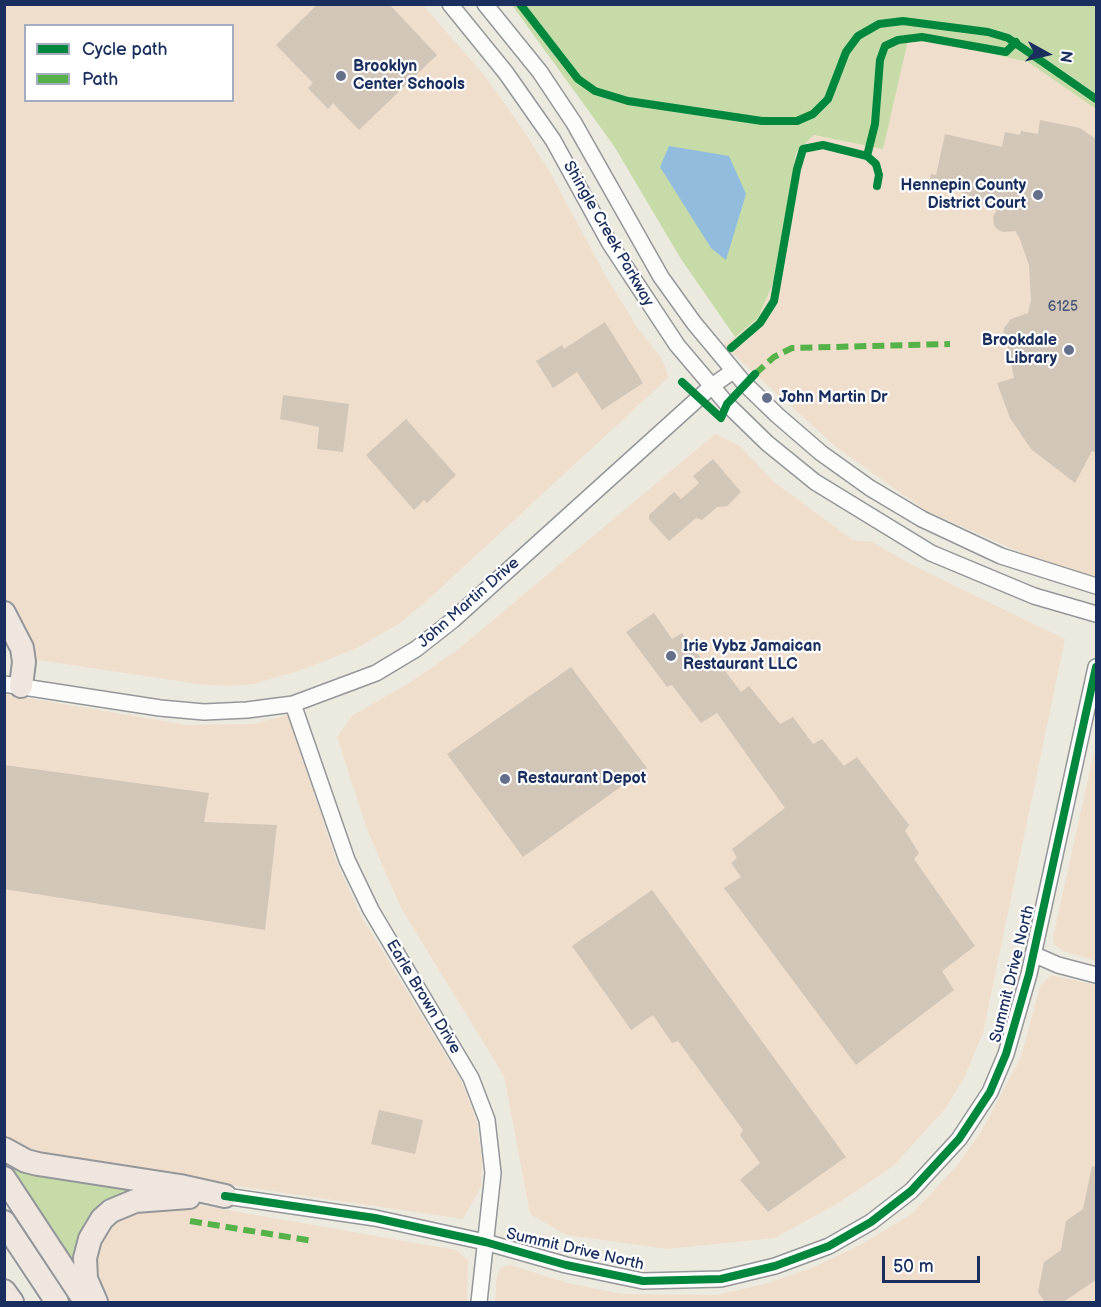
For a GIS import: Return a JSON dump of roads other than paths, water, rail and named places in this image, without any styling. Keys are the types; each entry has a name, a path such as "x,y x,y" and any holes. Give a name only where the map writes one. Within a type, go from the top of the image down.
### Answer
{"highway":[{"path":"4,613 22,648 24,662 13,685"},
{"path":"4,1149 26,1161 38,1164 180,1186 225,1196"},
{"path":"4,1178 86,1302"},
{"path":"96,1302 86,1279 85,1258 95,1228 111,1211 148,1199 225,1196"},
{"path":"4,1222 57,1302"},
{"path":"4,1291 12,1302"}],"street":[{"name":"Shingle Creek Parkway","path":"450,4 480,39 537,115 641,294 677,345 727,404 767,443 809,477 899,536 981,576 1039,598 1096,614"},
{"name":"Shingle Creek Parkway","path":"485,4 540,72 574,123 661,277 733,371 777,415 821,453 870,488 922,519 1001,556 1096,586"},
{"name":"John Martin Drive","path":"13,685 160,708 204,712 247,710 292,704 376,673 432,638 712,386 733,371"},
{"name":"Summit Drive North","path":"225,1196 375,1218 485,1242 604,1274 643,1281 682,1282 721,1279 760,1270 829,1246 871,1222 911,1191 967,1129 990,1092 1006,1054 1033,954 1096,667"},
{"name":"Earle Brown Drive","path":"292,704 357,880 371,910 471,1078 487,1120 493,1173 478,1302"},
{"path":"1033,954 1058,965 1096,975"}],"water":[{"path":"669,146 729,156 746,194 726,260 711,248 660,167"}],"place":[{"name":"Brooklyn Center Schools","path":"341,76"},
{"name":"Hennepin County District Court","path":"1038,195"},
{"name":"Brookdale Library","path":"1069,350"},
{"name":"John Martin Dr","path":"767,398"},
{"name":"Irie Vybz Jamaican Restaurant LLC","path":"671,656"},
{"name":"Restaurant Depot","path":"505,779"}]}
